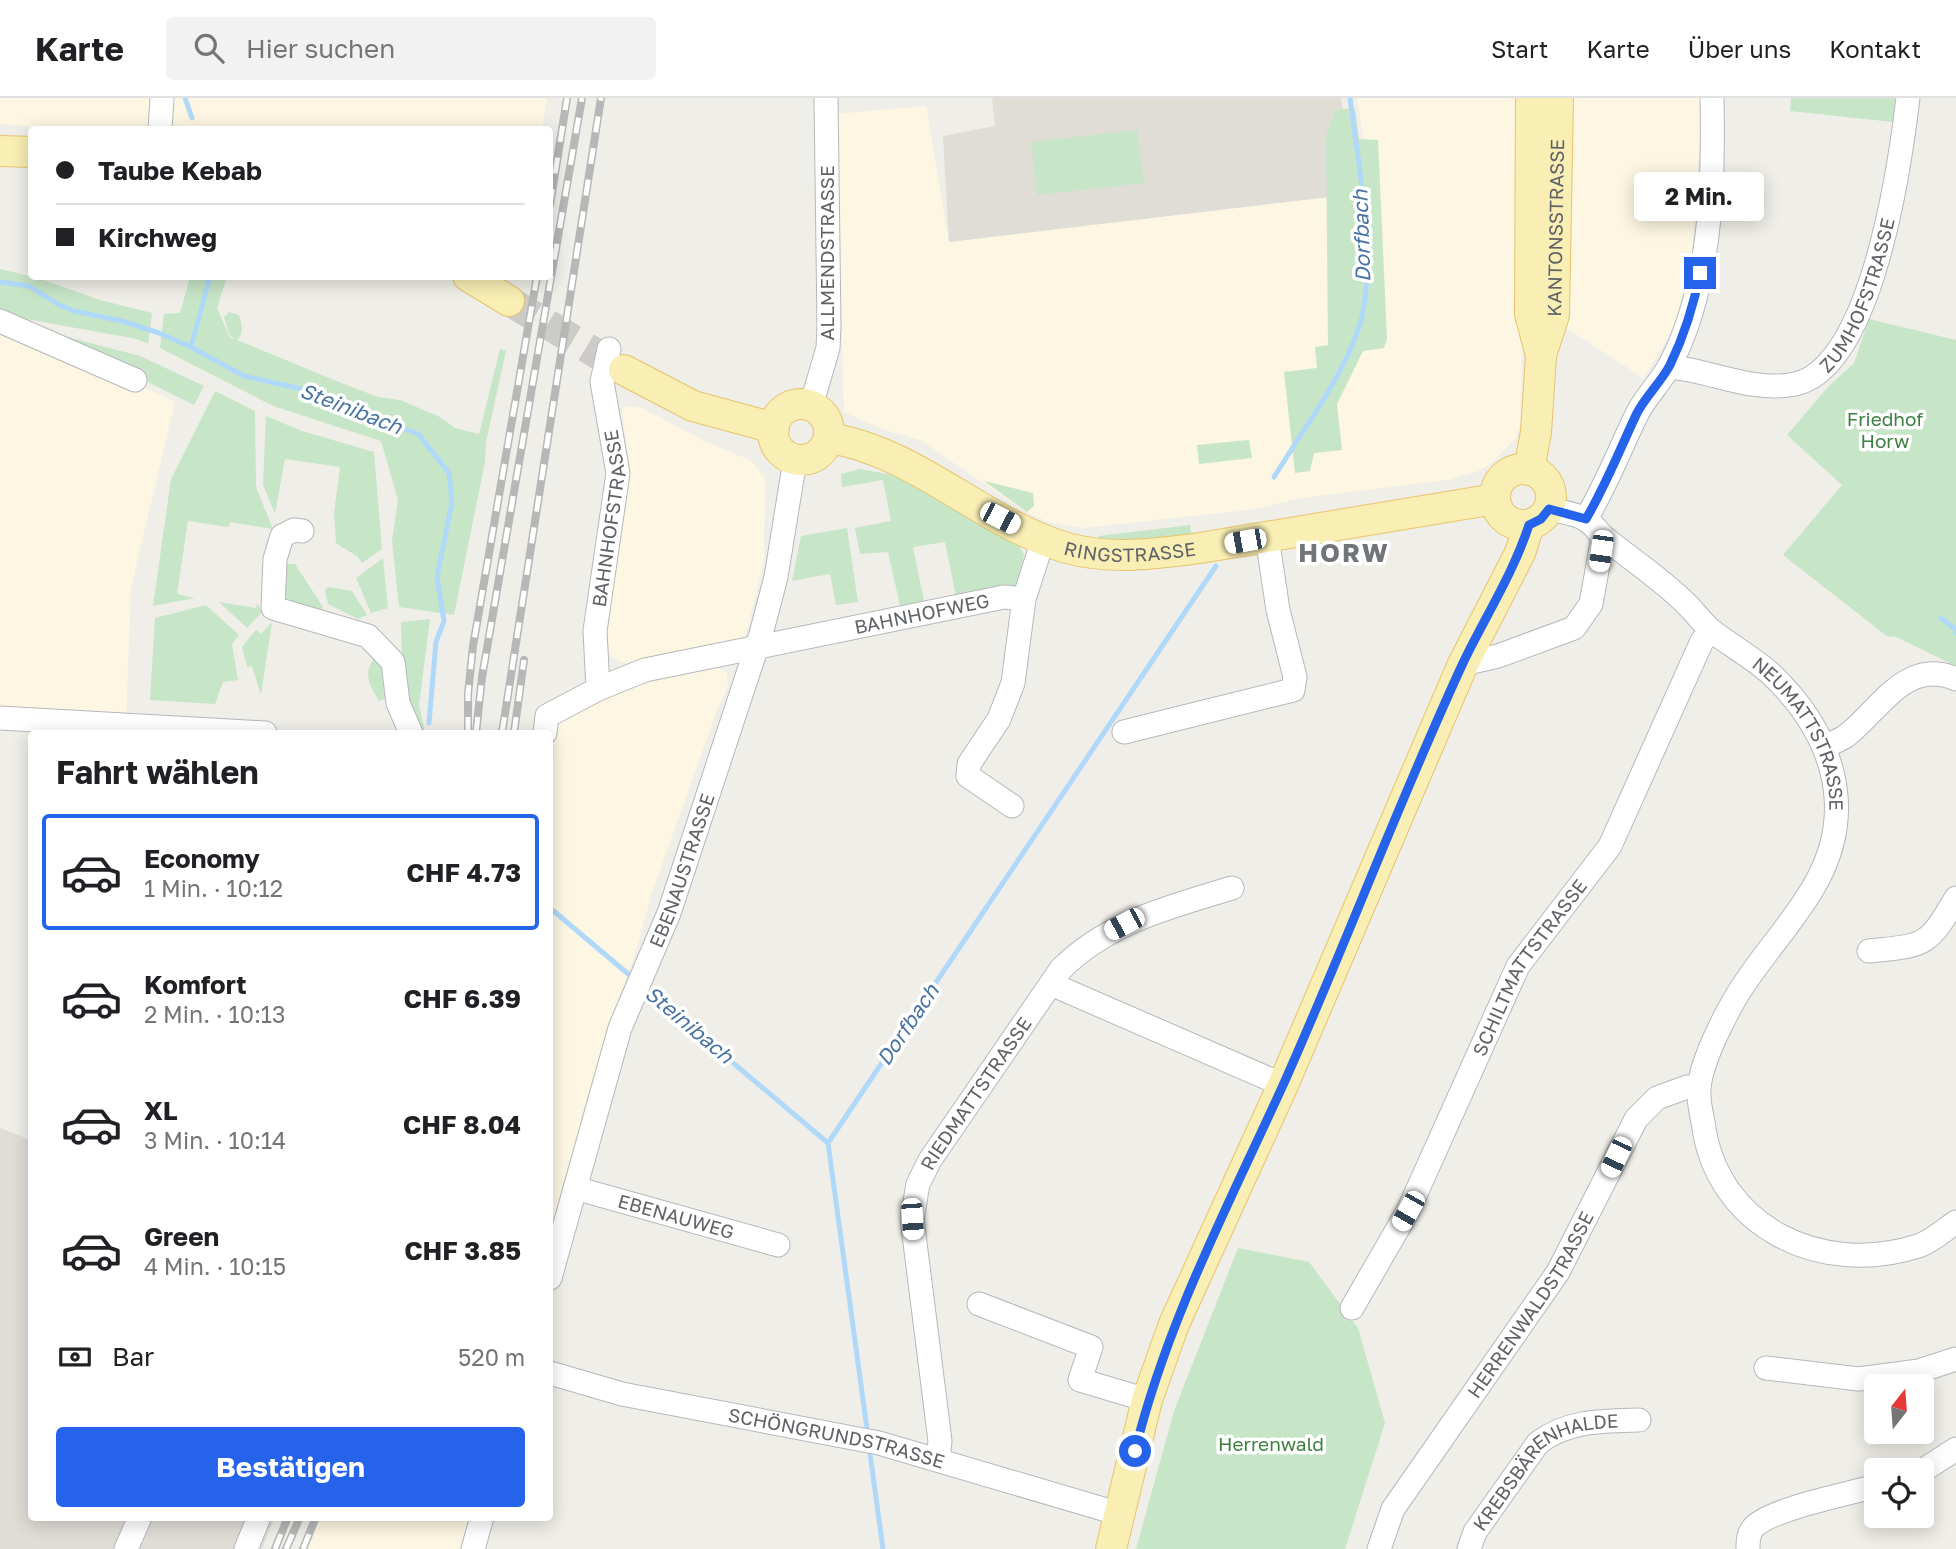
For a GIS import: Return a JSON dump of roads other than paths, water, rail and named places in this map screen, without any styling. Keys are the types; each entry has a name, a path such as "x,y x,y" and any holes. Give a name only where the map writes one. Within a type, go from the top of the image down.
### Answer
{"main road":[{"name":"KANTONSSTRASSE","path":"1531,98 1530,314 1541,355"},
{"name":"KANTONSSTRASSE","path":"1529,470 1536,432 1541,355 1554,315 1558,98"},
{"path":"0,151 28,152"},
{"path":"475,280 509,301"},
{"path":"617,360 693,406 774,428"},
{"path":"801,404 811,406 826,419 829,438 820,453 813,458 795,460 775,443 774,428 784,410 801,404"},
{"name":"RINGSTRASSE","path":"829,438 872,450 934,477 1043,540 1090,552 1154,555 1495,499"},
{"path":"1111,1549 1147,1400 1174,1324 1283,1085 1463,664 1539,517 1548,485 1529,470 1512,471 1505,476 1496,490 1497,508 1510,522 1539,517"}],"street":[{"path":"160,126 162,98"},
{"name":"ALLMENDSTRASSE","path":"811,406 828,337 826,98"},
{"path":"1539,517 1586,519 1646,398 1669,368 1682,338 1703,259 1713,141 1712,98"},
{"name":"ZUMHOFSTRASSE","path":"1669,368 1698,370 1750,384 1782,387 1802,383 1830,365 1842,350 1860,311 1885,230 1900,166 1908,98"},
{"path":"0,321 135,380"},
{"name":"BAHNHOFSTRASSE","path":"598,689 595,631 618,473 602,382 617,360"},
{"name":"EBENAUSTRASSE","path":"553,1267 610,1062 639,981 669,913 757,646 778,563 795,460"},
{"name":"NEUMATTSTRASSE","path":"1586,519 1603,537 1682,599 1712,631 1738,647 1771,675 1796,701 1826,746 1835,793 1835,828 1825,862 1798,912 1737,993 1721,1023 1699,1087 1705,1139 1713,1164 1742,1208 1785,1239 1836,1256 1860,1256 1922,1245 1956,1222"},
{"path":"302,531 294,530 282,536 275,559 273,608 368,636 393,662 398,703 410,730"},
{"path":"1124,732 1293,691 1295,677 1278,610 1267,537"},
{"path":"1463,664 1498,656 1574,628 1591,604 1603,537"},
{"path":"1012,806 968,776 969,764 999,719 1013,683 1024,599 1043,540"},
{"name":"BAHNHOFWEG","path":"757,646 1004,597 1024,599"},
{"name":"SCHILTMATTSTRASSE","path":"1352,1308 1408,1211 1518,966 1610,846 1702,641 1712,631"},
{"path":"545,730 547,716 598,689 645,670 757,646"},
{"path":"1826,746 1846,737 1902,683 1931,674 1956,679"},
{"path":"0,718 212,730"},
{"name":"RIEDMATTSTRASSE","path":"938,1459 940,1441 915,1253 913,1203 930,1160 1051,984 1077,953 1124,924 1232,888"},
{"path":"1869,951 1904,947 1928,940 1956,898"},
{"path":"1051,984 1283,1085"},
{"name":"HERRENWALDSTRASSE","path":"1379,1549 1393,1509 1558,1272 1636,1119 1657,1098 1686,1087 1699,1087"},
{"name":"EBENAUWEG","path":"575,1188 778,1245"},
{"path":"979,1304 1091,1347 1080,1380 1147,1400"},
{"path":"1766,1367 1872,1378 1919,1371 1956,1359"},
{"name":"SCHÖNGRUNDSTRASSE","path":"553,1374 636,1397 856,1437 1120,1514"},
{"name":"KREBSBÄRENHALDE","path":"1469,1549 1475,1532 1498,1499 1538,1443 1550,1433 1586,1422 1639,1420"},
{"path":"1934,1463 1956,1449"},
{"path":"1748,1549 1753,1528 1762,1522 1794,1508 1864,1489"},
{"path":"126,1549 138,1521"},
{"path":"246,1549 257,1521"},
{"path":"473,1549 481,1521"}],"waterway":[{"path":"185,98 192,118"},
{"name":"Dorfbach","path":"1274,477 1340,370 1357,333 1364,308 1367,279 1365,217 1350,98"},
{"path":"191,347 209,280"},
{"name":"Steinibach","path":"0,282 29,286 74,311 122,321 159,333 244,376 301,389 418,434 449,473 452,502 437,577 444,621 436,642 429,723"},
{"name":"Dorfbach","path":"868,1436 828,1143 1216,566"},
{"path":"1941,618 1955,629 1956,633"},
{"name":"Steinibach","path":"553,911 633,978"},
{"name":"Steinibach","path":"643,987 828,1143"},
{"name":"Dorfbach","path":"869,1446 883,1549"}],"tunnel":[{"path":"509,301 624,370"}],"railway":[{"path":"553,186 567,98"},
{"path":"553,266 582,98"},
{"path":"502,730 601,98"},
{"path":"468,730 468,694 473,646 536,280"},
{"path":"476,730 482,677 551,280"},
{"path":"514,730 524,660"},
{"path":"275,1549 286,1521"},
{"path":"286,1549 298,1521"},
{"path":"303,1549 314,1521"}],"district":[{"name":"HORW","path":"1344,553"}],"park label":[{"name":"Friedhof Horw","path":"1885,430"},
{"name":"Herrenwald","path":"1271,1444"}]}
